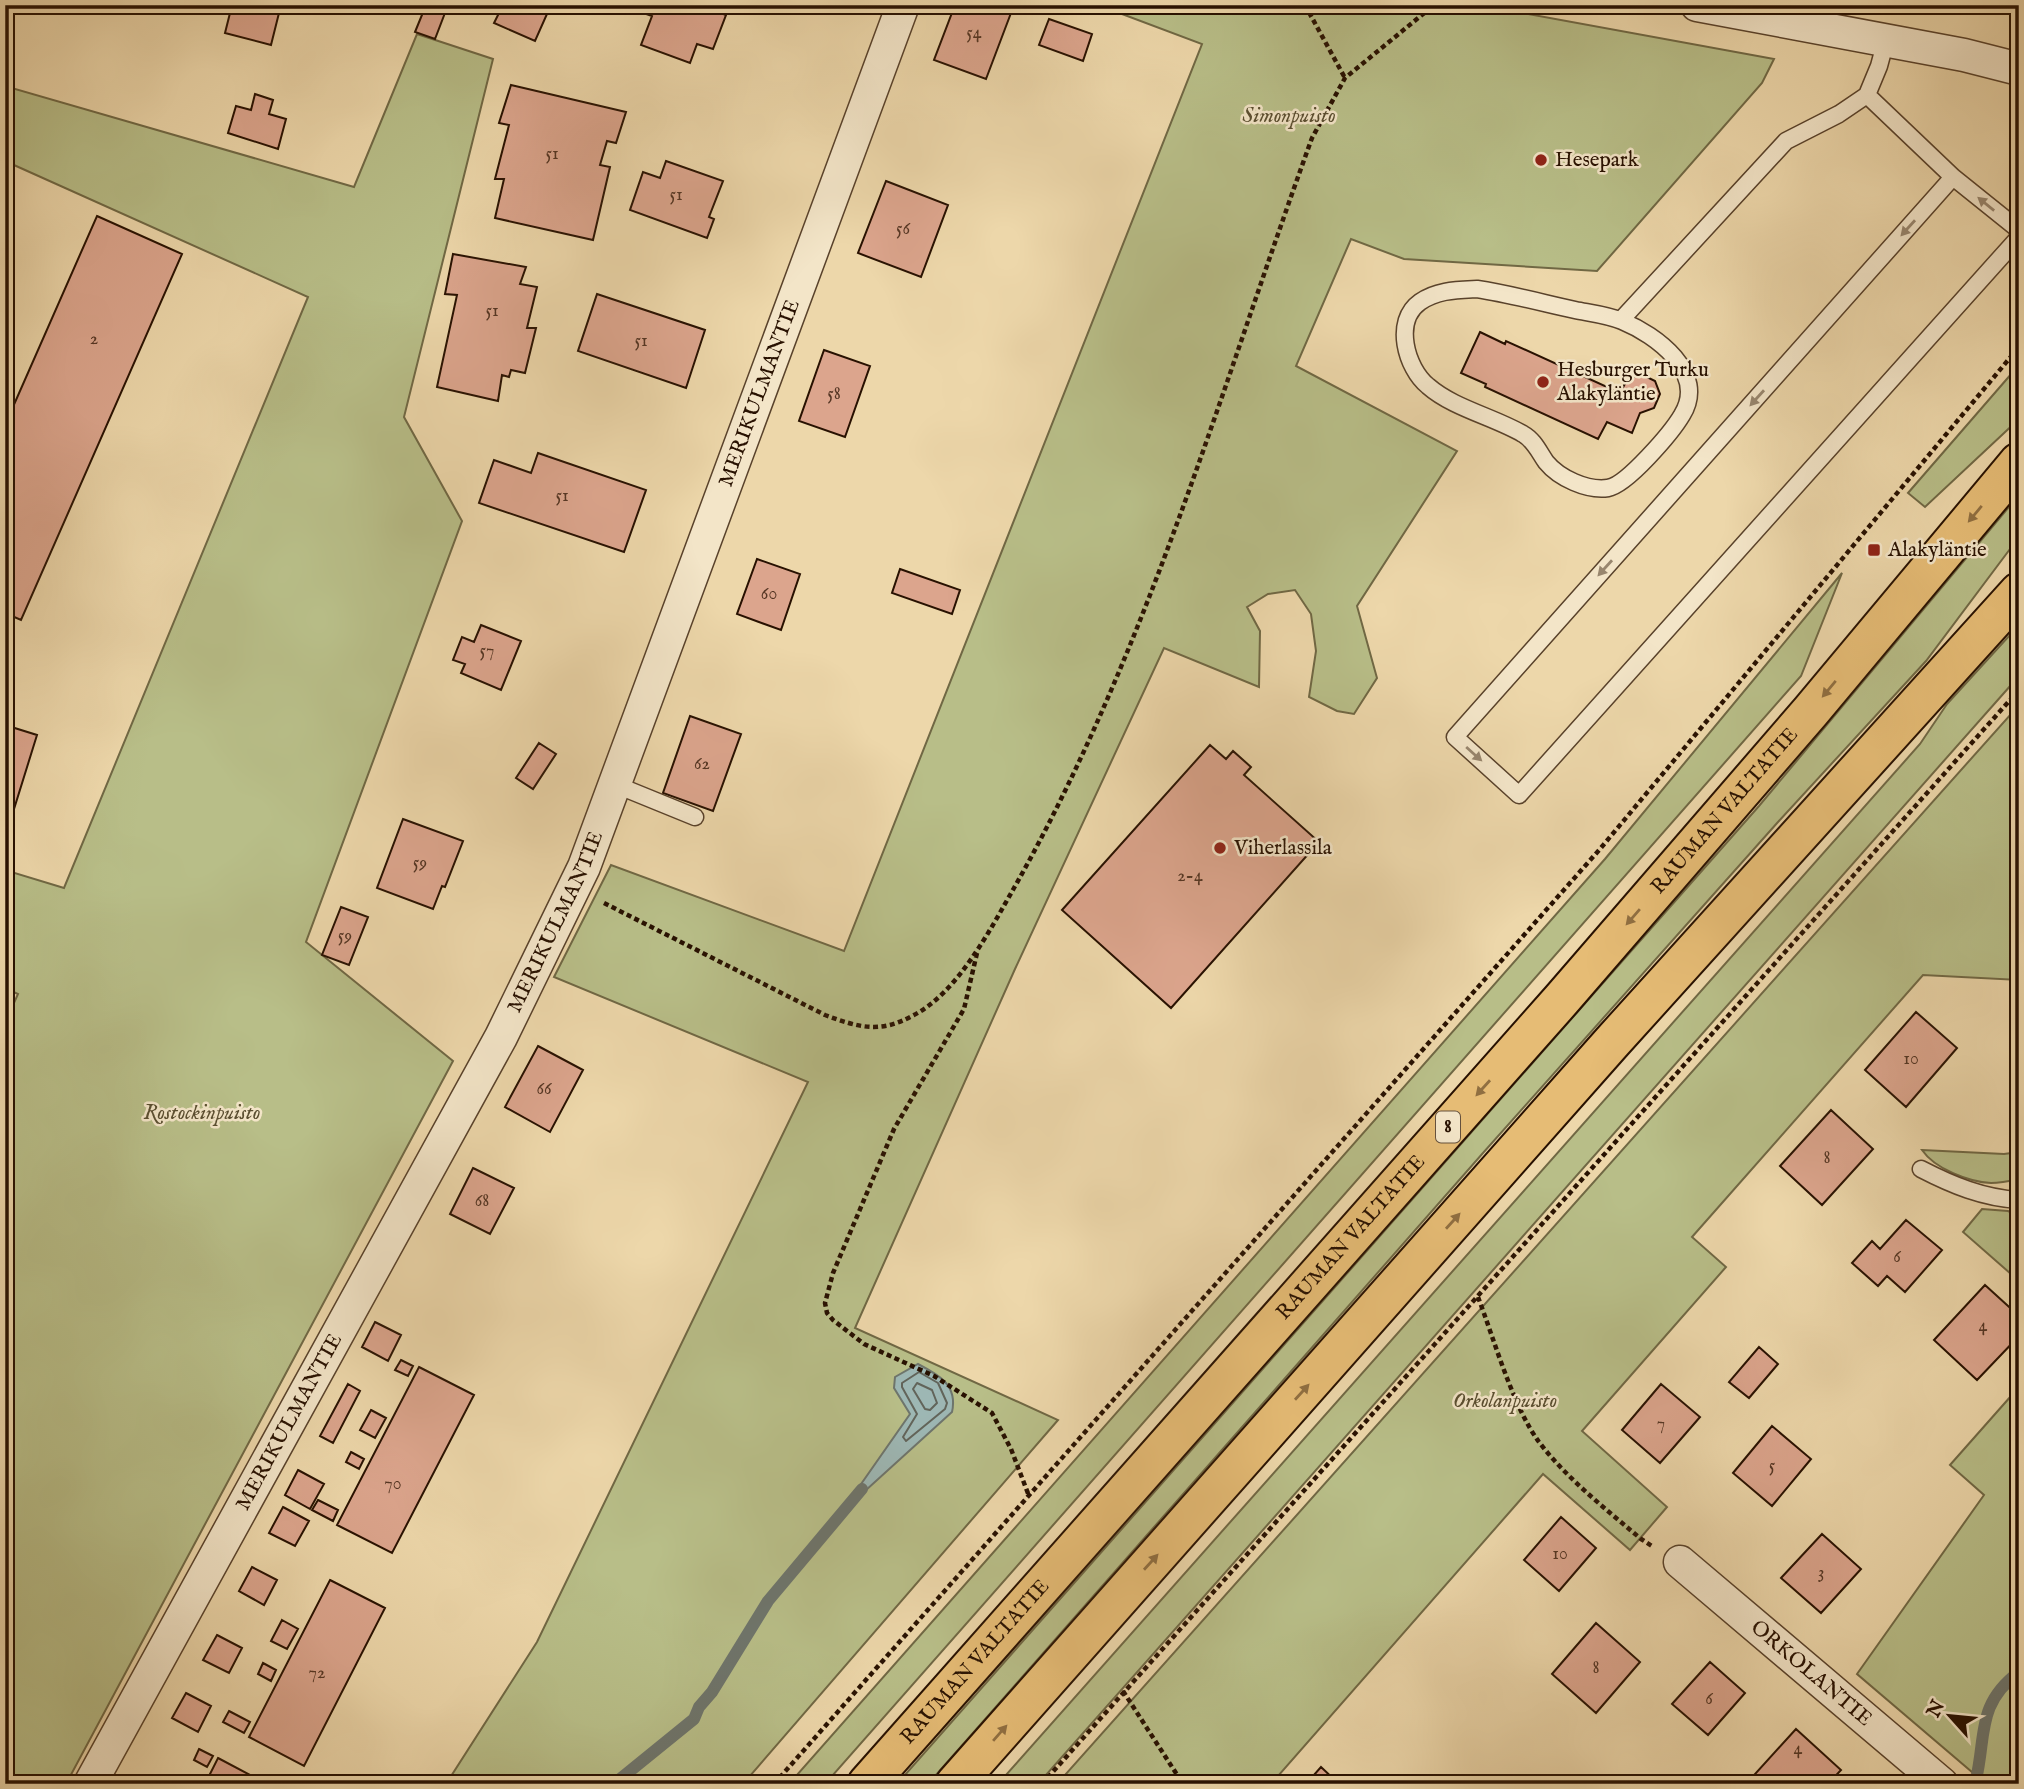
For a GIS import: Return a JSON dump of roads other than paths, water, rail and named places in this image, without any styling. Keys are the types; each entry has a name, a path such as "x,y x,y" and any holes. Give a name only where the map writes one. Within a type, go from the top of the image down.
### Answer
{"highway":[{"name":"RAUMAN VALTATIE","path":"867,1784 1571,989 1811,711 2019,462"},
{"path":"955,1784 1620,1032 2019,592"}],"street":[{"name":"MERIKULMANTIE","path":"90,1784 501,1037 573,888 903,5"},
{"path":"1697,5 1964,55 2019,69"},
{"name":"ORKOLANTIE","path":"1681,1562 1941,1783"}],"lane":[{"path":"1621,320 1786,141 1839,114 1867,95 1886,40"},
{"path":"1867,95 1953,177 2019,230"},
{"path":"1953,177 1455,737 1519,795 2019,237"},
{"path":"1463,290 1493,292 1621,320 1656,340 1669,353 1682,367 1690,391 1688,404 1678,421 1627,478 1611,488 1593,488 1574,482 1555,470 1526,435 1430,388 1412,365 1406,344 1408,318 1419,303 1439,293 1463,290"},
{"path":"614,784 695,817"},
{"path":"1921,1169 1951,1185 2019,1200"}],"water":[{"path":"918,1364 945,1382 952,1395 952,1412 865,1491 859,1487 910,1414 894,1388 895,1377"}],"waterway":[{"path":"614,1784 694,1719 699,1707 712,1692 768,1601 862,1489"},
{"path":"2019,1590 2015,1610 2019,1629"},
{"path":"1975,1784 1989,1710 2005,1684 2019,1672"}],"place":[{"name":"Hesepark","path":"1541,160"},
{"name":"Hesburger Turku Alakyläntie","path":"1543,382"},
{"name":"Alakyläntie","path":"1874,550"},
{"name":"Viherlassila","path":"1220,848"}],"park label":[{"name":"Simonpuisto","path":"1289,116"},
{"name":"Rostockinpuisto","path":"202,1113"},
{"name":"Orkolanpuisto","path":"1505,1401"}]}
